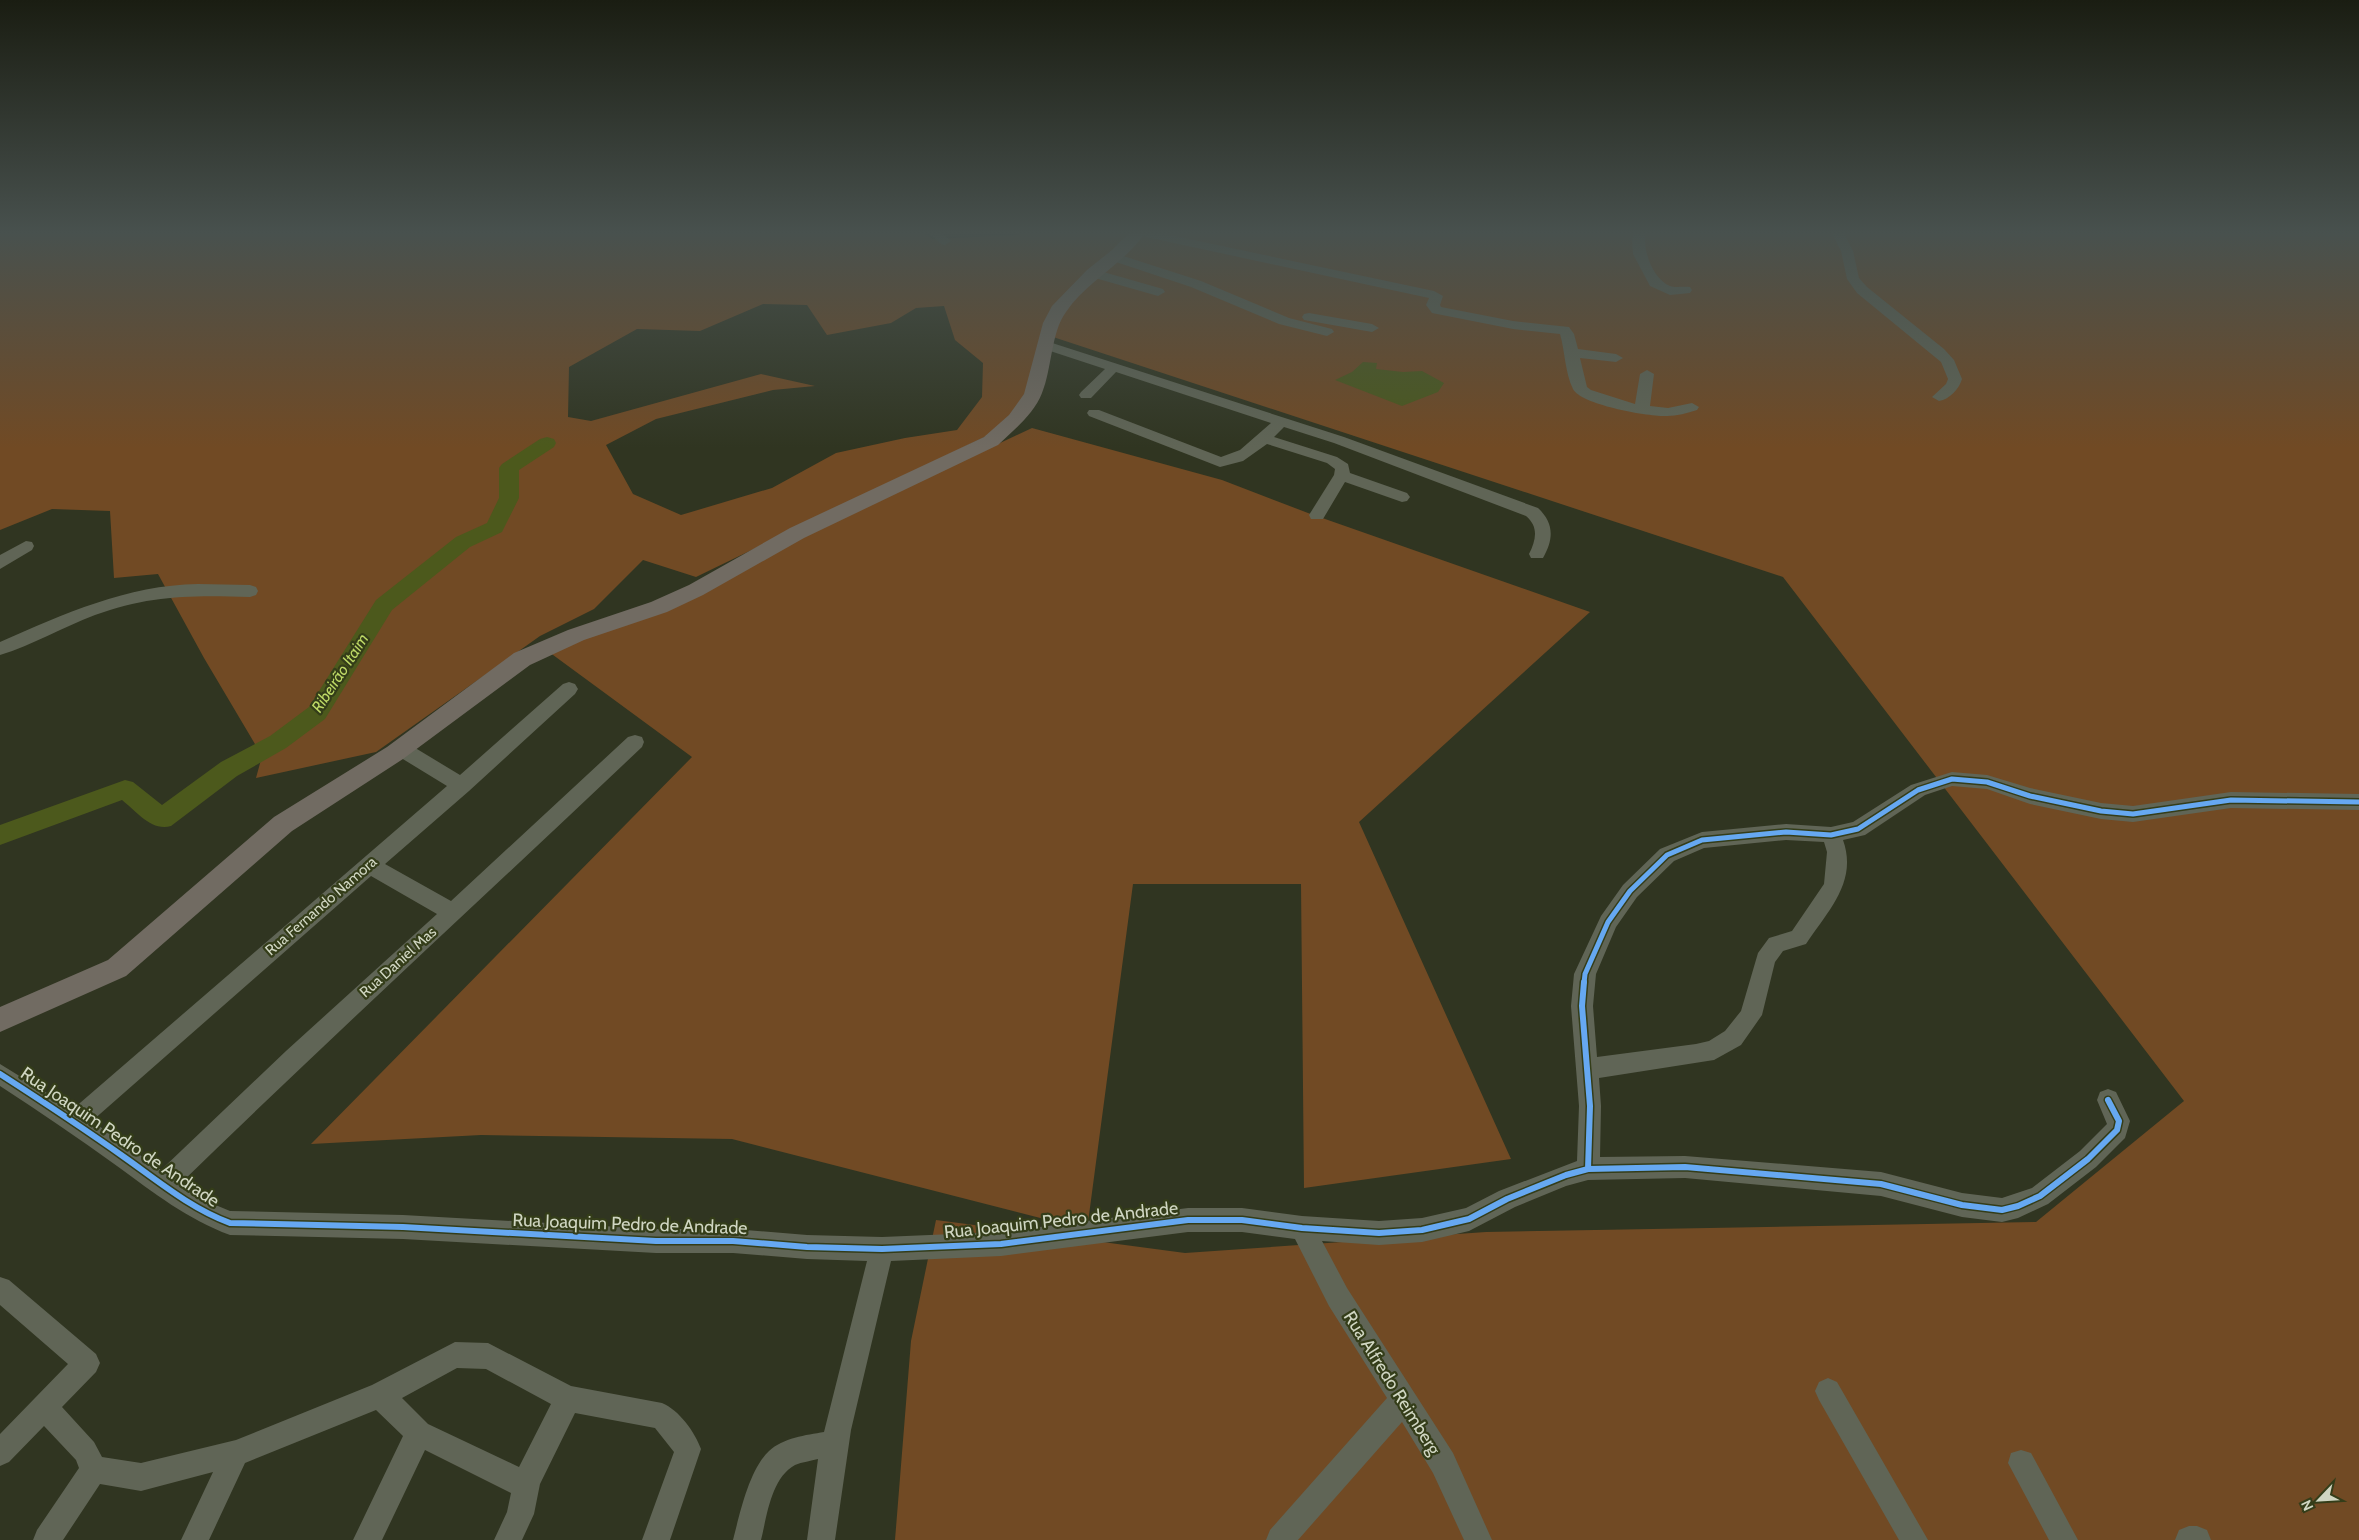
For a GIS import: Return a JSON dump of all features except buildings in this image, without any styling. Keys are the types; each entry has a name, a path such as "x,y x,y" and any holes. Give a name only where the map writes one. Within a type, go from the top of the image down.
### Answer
{"main road":[{"path":"0,1020 117,968 283,824 400,748 530,656 576,635 659,607 696,590 797,533 991,441 1016,419 1028,404 1038,382 1046,346 1058,310 1063,305"}],"street":[{"path":"1245,305 1276,318 1327,332"},
{"path":"1433,305 1437,310 1513,325 1564,330 1567,334 1580,389 1584,394 1604,401 1665,412 1692,407"},
{"path":"1881,305 1947,360 1956,379 1953,386 1939,397"},
{"path":"1276,318 1311,317 1372,328"},
{"path":"1046,346 1282,421 1411,465 1532,512 1542,520 1545,528 1542,545 1537,554"},
{"path":"1572,353 1616,358"},
{"path":"1086,395 1114,368"},
{"path":"1642,409 1647,374"},
{"path":"1094,412 1220,462 1247,452 1265,440 1282,421"},
{"path":"1265,440 1332,460 1343,467 1342,475 1316,515"},
{"path":"1342,475 1402,497"},
{"path":"0,563 26,546"},
{"path":"0,649 110,604 147,594 181,590 250,591"},
{"name":"Rua Fernando Namora","path":"74,1123 462,786 569,689"},
{"name":"Rua Daniel Mas","path":"163,1185 294,1058 453,913 635,742"},
{"path":"400,748 462,786"},
{"path":"1588,1169 1590,1106 1582,1006 1585,974 1608,922 1630,891 1667,855 1702,840 1786,832 1831,835 1858,829 1918,790 1952,779 1987,782 2030,796 2101,811 2133,814 2231,800 2359,802"},
{"path":"1588,1069 1696,1054 1714,1050 1733,1038 1751,1015 1765,958 1776,944 1798,938 1834,886 1837,872 1837,852 1831,835"},
{"path":"369,865 453,913"},
{"name":"Rua Joaquim Pedro de Andrade","path":"0,1074 207,1216 230,1223 250,1225 403,1227 656,1241 733,1241 807,1247 882,1249 1000,1244 1188,1220 1242,1220 1302,1228"},
{"path":"1302,1228 1379,1232 1422,1230 1469,1219 1508,1199 1566,1175 1588,1169 1685,1167 1881,1184 1962,1205 2002,1210 2018,1206 2040,1196 2088,1159 2117,1130 2119,1121 2108,1100"},
{"name":"Rua Alfredo Reimberg","path":"1302,1228 1334,1290 1443,1464 1478,1540"},
{"path":"822,1540 826,1488 834,1443 882,1249"},
{"path":"0,1288 87,1363 0,1453"},
{"path":"94,1469 141,1477 236,1453 380,1395 455,1355 488,1356 568,1399 662,1416 688,1449 656,1540"},
{"path":"1828,1391 1914,1540"},
{"path":"380,1395 419,1433 514,1480 527,1481"},
{"path":"508,1540 520,1514 527,1481 568,1399"},
{"path":"1280,1540 1404,1399"},
{"path":"44,1407 84,1451 94,1469"},
{"path":"367,1540 419,1433"},
{"path":"746,1540 763,1485 777,1463 787,1454 834,1443"},
{"path":"194,1540 236,1453"},
{"path":"2022,1463 2064,1540"},
{"path":"47,1540 94,1469"},
{"path":"2189,1540 2197,1540"}],"shaded area":[{"path":"0,305 761,305 700,331 637,329 569,367 568,417 591,421 761,374 815,386 773,390 656,419 606,445 633,494 681,515 772,488 836,453 905,438 957,430 982,397 983,363 955,340 944,306 916,308 891,323 827,335 807,305 801,305 2359,305 2359,1540 895,1540 911,1341 936,1220 1185,1253 1486,1232 2036,1222 2184,1101 1783,577 1044,334 1024,404 999,430 696,577 643,560 594,609 540,636 376,752 256,778 262,756 204,658 158,574 114,578 110,511 52,509 0,530"},
{"path":"1363,362 1377,363 1376,369 1403,372 1422,371 1444,383 1438,392 1402,406 1335,380 1352,372"},
{"path":"1032,428 1222,480 1308,513 1590,612 1359,822 1511,1159 1304,1188 1301,884 1133,884 1087,1230 732,1139 481,1135 311,1144 692,757 549,652 748,562"}],"waterway":[{"name":"Ribeirão Itaim","path":"0,835 125,789 162,819 229,769 278,742 317,713 384,605 463,542 495,527 509,498 509,468 547,443"}],"cycle path":[{"path":"1588,1169 1590,1106 1582,1006 1585,974 1608,922 1630,891 1667,855 1702,840 1786,832 1831,835 1858,829 1918,790 1952,779 1987,782 2030,796 2101,811 2133,814 2231,800 2359,802"},
{"path":"0,1074 125,1158 183,1200 214,1217 230,1223 403,1227 656,1241 733,1241 807,1247 882,1249 1001,1244 1188,1220 1242,1220 1302,1228 1379,1233 1422,1230 1469,1219 1507,1199 1566,1175 1588,1169 1685,1167 1881,1184 1962,1205 2002,1210 2018,1206 2040,1196 2088,1159 2117,1130 2119,1121 2108,1100"}]}
